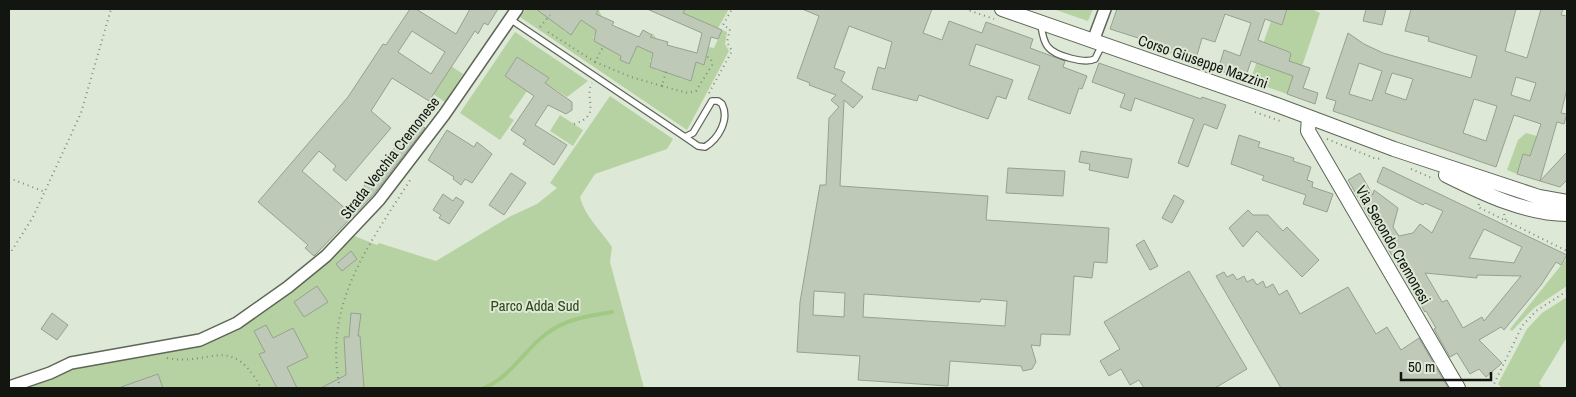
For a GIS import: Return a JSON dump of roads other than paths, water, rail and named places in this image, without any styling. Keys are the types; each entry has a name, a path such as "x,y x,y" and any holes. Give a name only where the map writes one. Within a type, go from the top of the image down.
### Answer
{"street":[{"name":"Strada Vecchia Cremonese","path":"9,387 50,373 71,363 200,340 226,329 280,293 316,264 358,224 408,164 444,116 517,9"},
{"name":"Corso Giuseppe Mazzini","path":"1002,9 1309,117 1388,153 1483,192 1540,211 1567,214"},
{"path":"1098,43 1105,9"},
{"name":"Via Secondo Cremonesi","path":"1309,117 1308,131 1458,388"},
{"name":"Corso Giuseppe Mazzini","path":"1388,153 1539,197 1567,202"}],"lane":[{"path":"510,19 685,137 701,147 705,147 713,141 723,122 722,104 718,101 712,101 693,133 685,137"},
{"path":"1041,23 1046,46 1055,52 1086,62 1098,56 1098,43"}],"waterway":[{"path":"484,388 502,377 538,340 553,329 577,319 612,312"}],"park label":[{"name":"Parco Adda Sud","path":"535,306"}]}
